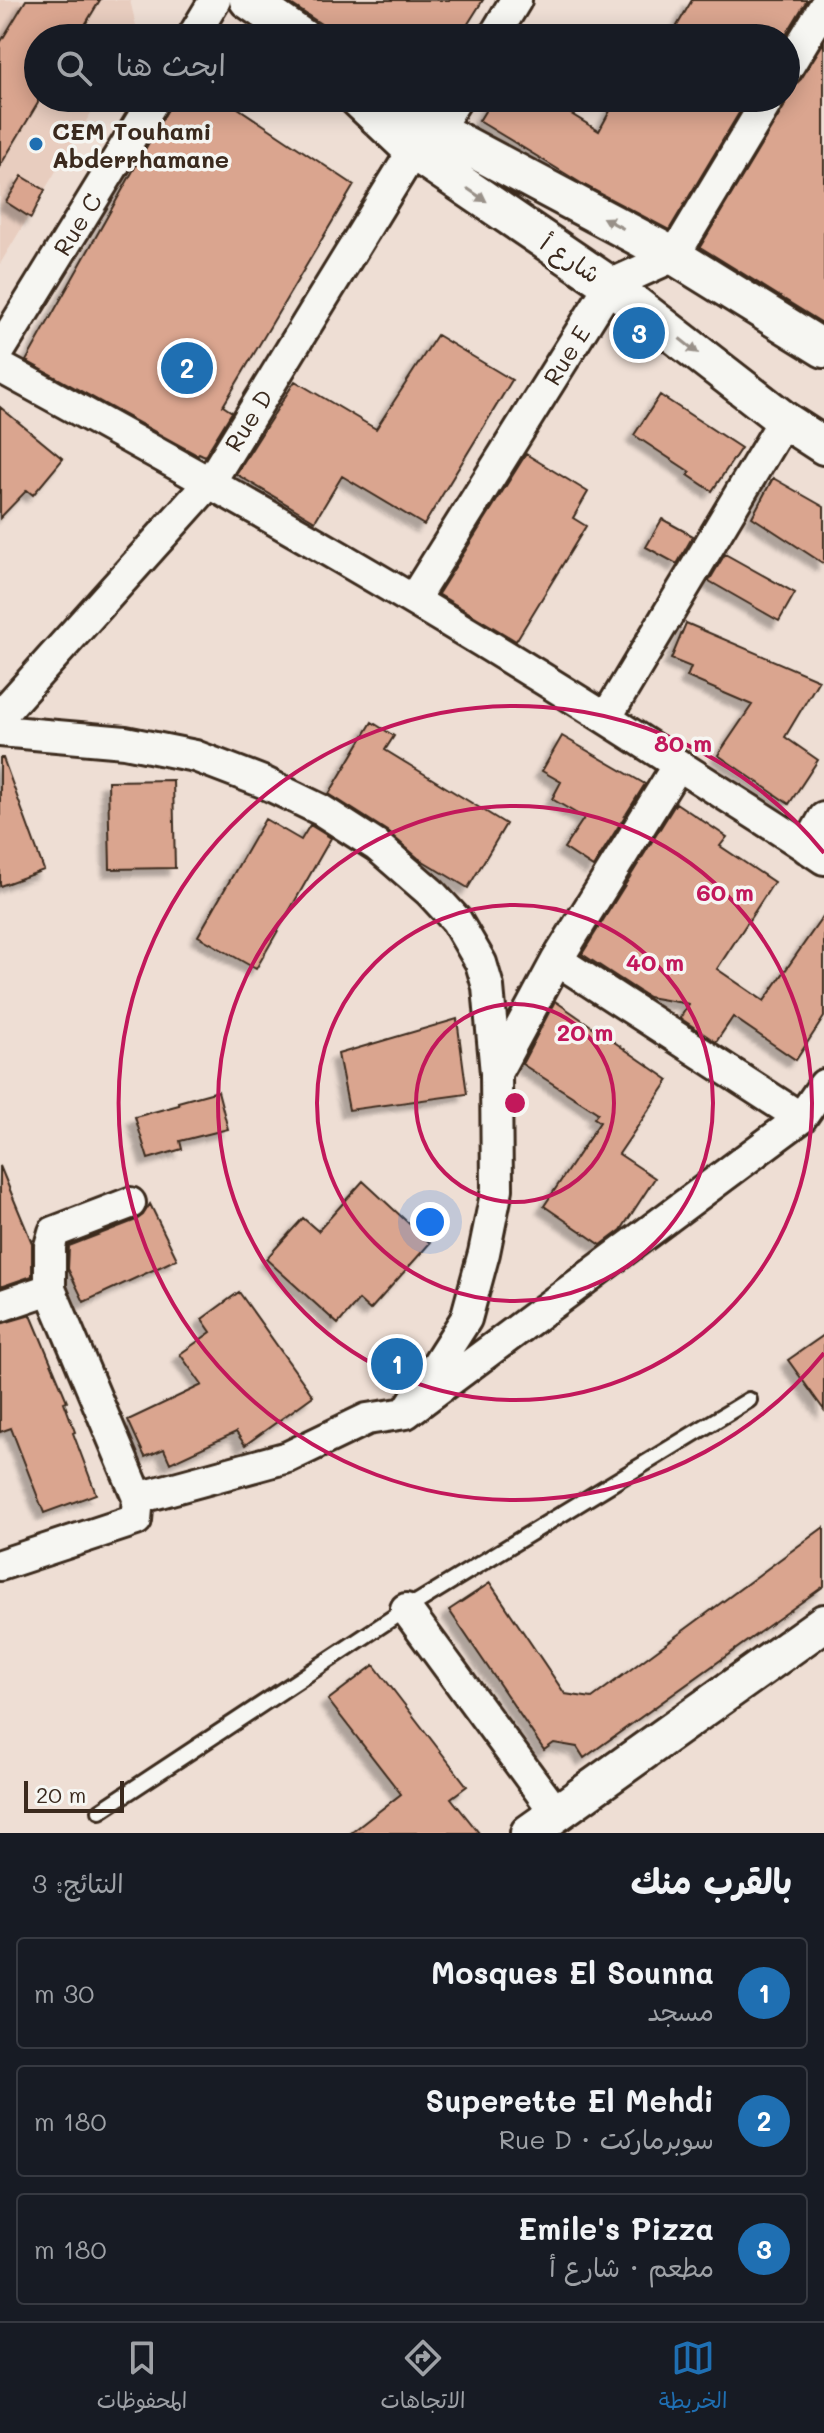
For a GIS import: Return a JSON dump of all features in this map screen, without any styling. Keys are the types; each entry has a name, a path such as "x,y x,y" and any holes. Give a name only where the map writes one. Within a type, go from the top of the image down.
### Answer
{"street":[{"path":"200,24 215,0"},
{"path":"246,0 276,24"},
{"path":"501,24 516,0"},
{"path":"800,47 824,7"},
{"name":"Rue C","path":"0,350 146,112"},
{"name":"شارع أ","path":"382,112 429,138 674,256 824,349"},
{"name":"شارع أ","path":"400,112 610,285 784,420 824,446"},
{"name":"شارع أ","path":"404,112 429,138"},
{"name":"Rue D","path":"0,716 210,482 447,112"},
{"path":"610,285 674,256 761,112"},
{"name":"Rue E","path":"413,600 610,285"},
{"path":"0,367 210,482 413,600 606,718 816,854 824,818"},
{"path":"606,718 784,420"},
{"path":"0,731 125,742 195,756 263,782 310,804 377,846 430,892 456,920 481,963 488,987 496,1073 497,1189 466,1319 406,1413"},
{"path":"496,1073 557,960 678,765"},
{"path":"557,960 801,1118"},
{"path":"138,1498 288,1457 367,1419 406,1413 801,1118 824,1085"},
{"path":"0,1565 136,1520 138,1498 50,1289 50,1246 54,1232 130,1203"},
{"path":"0,1306 50,1289"},
{"path":"406,1609 542,1823 824,1623"}],"lane":[{"path":"100,1811 406,1609 749,1400"}],"shaded area":[{"name":"CEM Touhami Abderrhamane","path":"0,0 130,0 136,24 24,24 24,112 92,112 0,264"}],"building":[{"path":"26,0 100,0 85,24 24,24 24,112 33,112 0,166 0,43"},
{"path":"285,0 483,0 468,24 321,24"},
{"path":"692,0 807,0 792,24 678,24"},
{"path":"824,42 824,324 700,247 781,112 800,112 801,79"},
{"path":"166,112 244,112 354,185 223,406 232,412 205,456 197,455 26,361"},
{"path":"484,112 568,112 599,131 609,112 740,112 669,230 584,185 479,121"},
{"path":"22,176 45,190 31,218 6,202"},
{"path":"437,335 512,380 424,525 342,476 315,521 236,474 295,381 376,429"},
{"path":"660,395 741,448 712,491 688,475 690,472 634,435"},
{"path":"0,407 63,459 33,495 27,490 0,518"},
{"path":"526,454 588,492 573,518 586,526 516,641 438,594"},
{"path":"773,478 824,507 824,564 752,517"},
{"path":"662,519 693,536 677,564 646,547"},
{"path":"725,554 795,593 779,621 709,581"},
{"path":"686,623 819,680 785,737 818,760 789,804 718,755 752,705 687,677 691,667 671,659"},
{"path":"372,722 394,736 385,750 506,824 468,888 418,858 387,831 329,794"},
{"path":"562,736 645,784 593,867 564,848 584,818 552,799 561,782 542,771"},
{"path":"0,758 3,758 44,870 0,886"},
{"path":"173,780 175,868 110,869 108,781"},
{"path":"676,803 727,837 720,846 774,882 717,969 764,1001 824,915 824,1017 796,1060 733,1017 716,1042 680,1018 689,1004 648,997 582,954"},
{"path":"265,819 301,840 310,825 331,838 256,969 198,936"},
{"path":"555,1001 669,1080 619,1154 655,1178 621,1230 601,1245 544,1206 600,1122 594,1118 598,1113 522,1064"},
{"path":"457,1019 467,1094 349,1110 338,1054"},
{"path":"218,1091 228,1129 180,1141 182,1149 148,1159 135,1117"},
{"path":"0,1166 32,1243 32,1276 0,1287"},
{"path":"363,1181 430,1243 370,1310 359,1300 338,1324 266,1259 303,1218 318,1231"},
{"path":"150,1204 177,1259 84,1302 68,1269 69,1246 136,1220"},
{"path":"239,1292 313,1396 245,1445 236,1432 170,1463 164,1449 145,1457 128,1420 202,1385 180,1354 211,1332 202,1319"},
{"path":"31,1315 67,1401 64,1402 73,1433 96,1494 44,1513 11,1428 0,1432 0,1324"},
{"path":"824,1335 824,1410 788,1360"},
{"path":"824,1527 824,1586 584,1758 577,1747 554,1743 544,1750 449,1610 490,1583 565,1694 592,1698"},
{"path":"374,1665 467,1786 451,1798 479,1833 351,1833 401,1794 328,1700"}],"place":[{"name":"CEM Touhami Abderrhamane","path":"36,144"},
{"name":"Emile's Pizza","path":"639,333"},
{"name":"Superette El Mehdi","path":"187,368"},
{"name":"Mosques El Sounna","path":"397,1364"}]}
